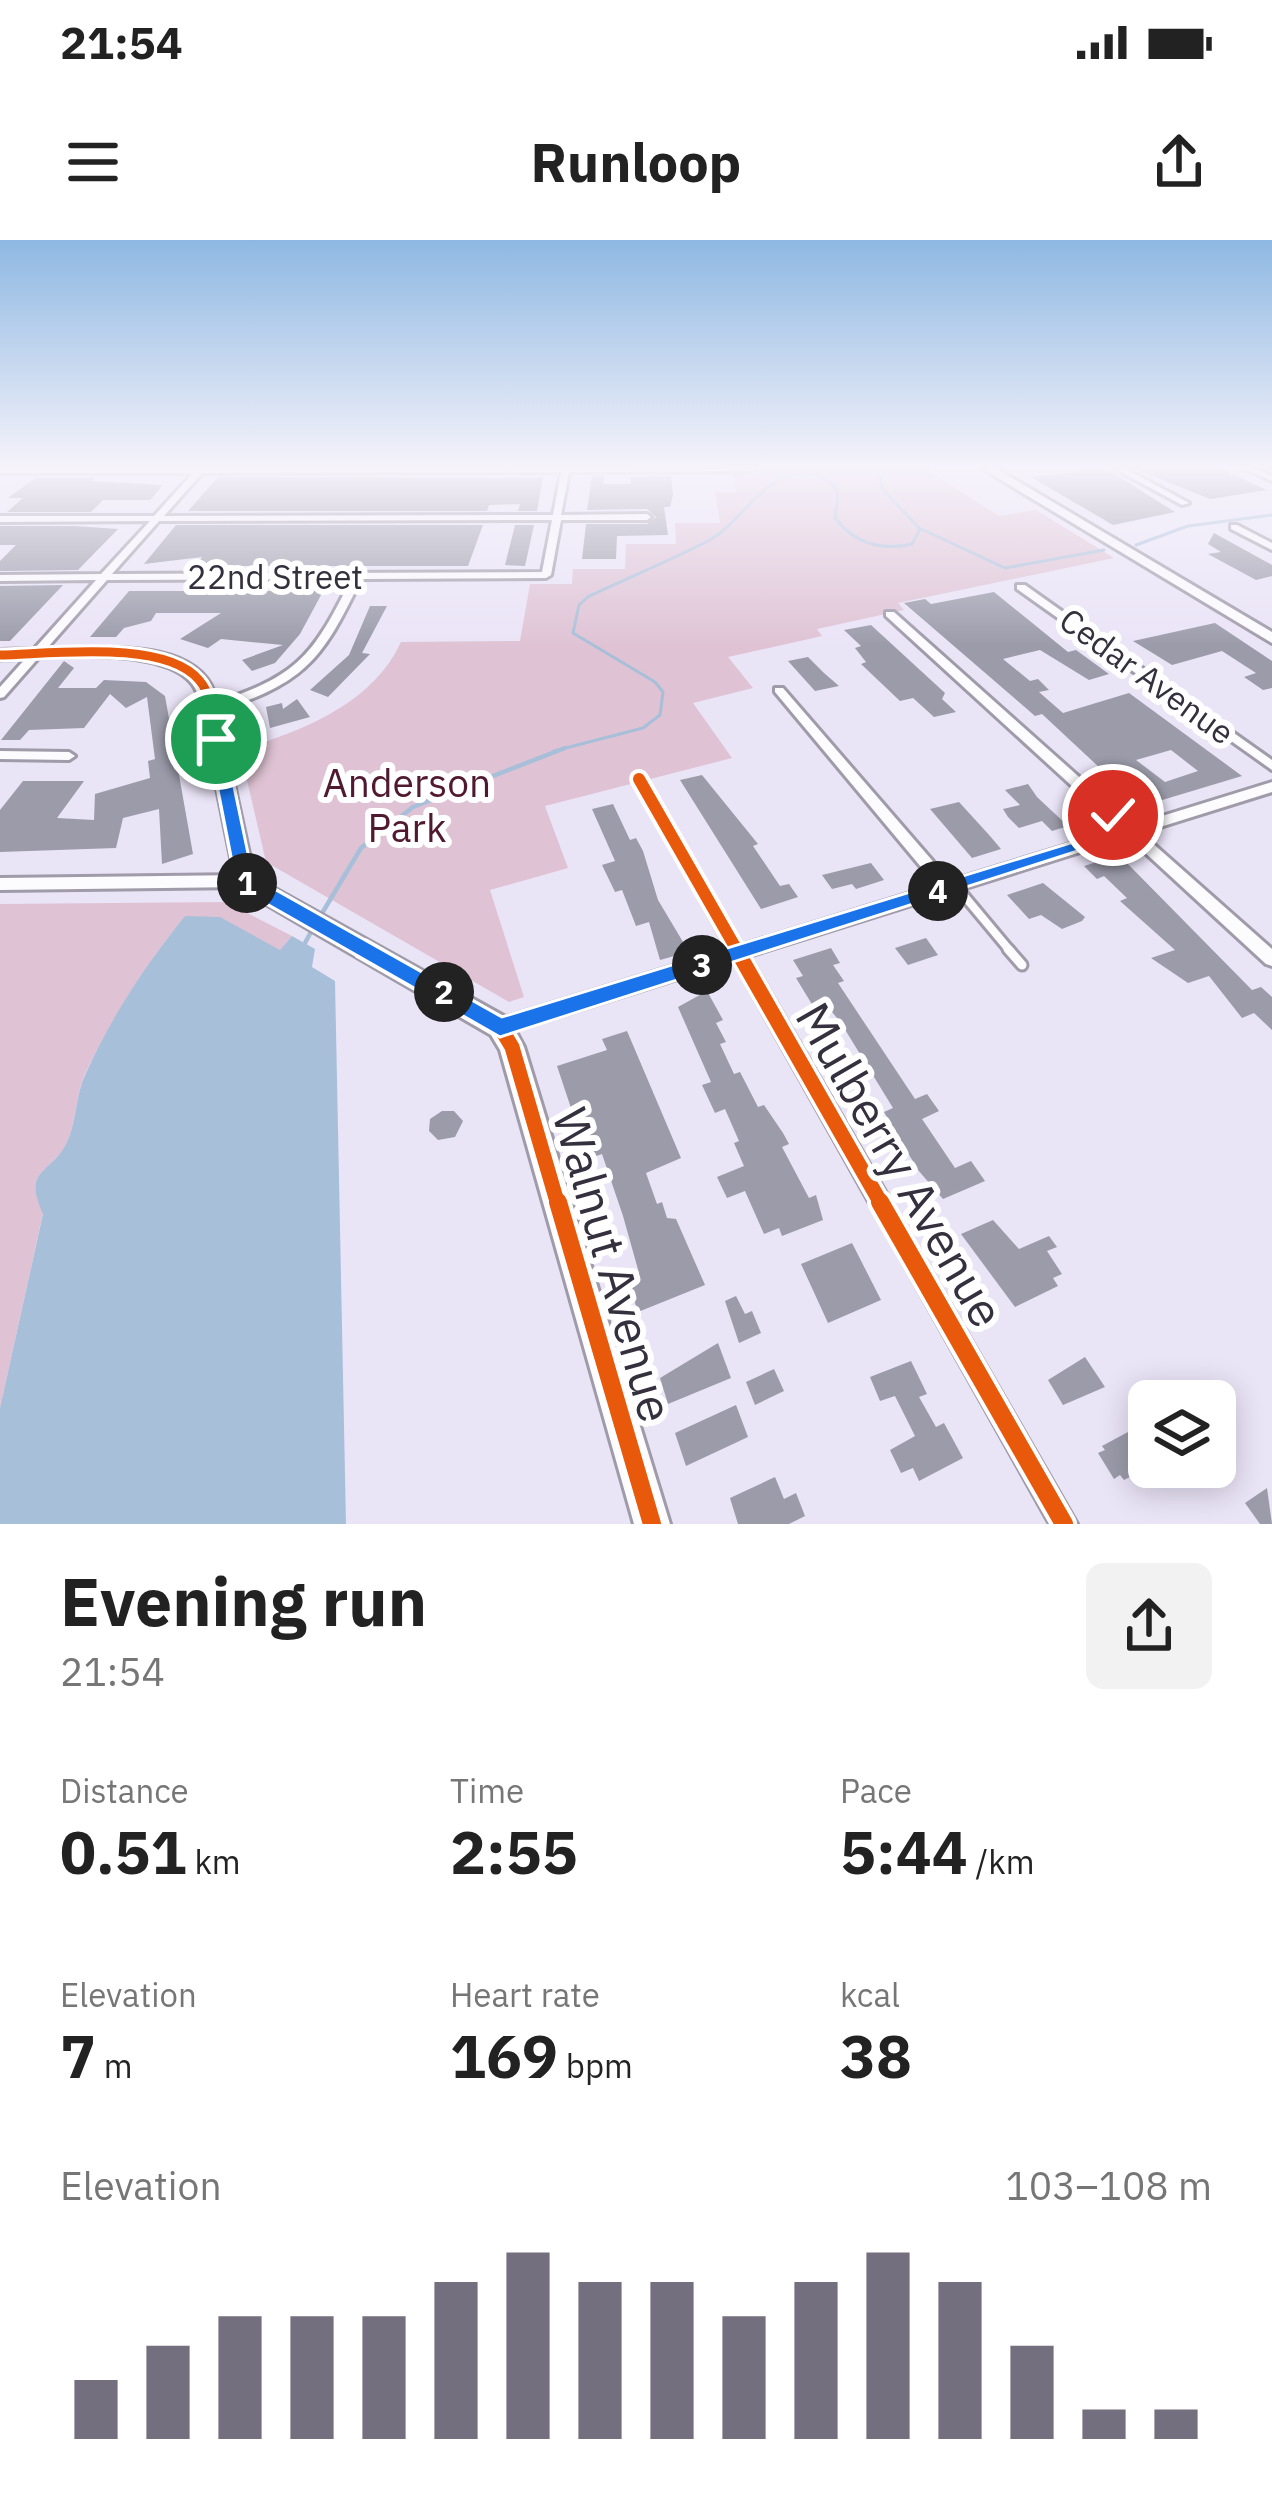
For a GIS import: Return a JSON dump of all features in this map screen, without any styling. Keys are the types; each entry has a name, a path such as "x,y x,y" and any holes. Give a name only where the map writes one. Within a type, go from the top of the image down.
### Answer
{"street":[{"path":"0,694 151,526"},
{"name":"22nd Street","path":"0,578 549,573 558,526"},
{"path":"1084,526 1272,638"},
{"path":"1234,527 1272,547"},
{"path":"210,709 272,688 312,661 358,576"},
{"name":"Cedar Avenue","path":"1021,587 1272,766"},
{"path":"890,614 1272,958"},
{"path":"0,655 134,655 168,660 199,678 210,709 244,881"},
{"path":"779,690 952,887"},
{"path":"0,755 69,756"},
{"name":"Mulberry Avenue","path":"639,779 1064,1524"},
{"path":"0,884 244,881 500,1027 1272,787"},
{"name":"Walnut Avenue","path":"500,1027 512,1047 652,1524"}],"lane":[{"path":"952,887 1022,965"}],"green space":[{"name":"Anderson Park","path":"675,526 1062,526 1114,558 898,603 904,610 817,629 822,636 728,657 753,688 693,703 732,758 545,806 568,868 490,890 524,997 509,1002 266,862 240,750 310,724 353,699 388,664 401,642 520,641 530,584 572,584 573,569 625,569 626,544 676,544"},
{"name":"Anderson Park","path":"226,902 292,936 280,950 185,916 131,991 86,1072 66,1144 37,1179 43,1213 0,1408 0,904"}],"water":[{"path":"185,916 220,917 280,950 292,936 315,949 312,967 335,981 346,1524 0,1524 0,1408 43,1214 37,1180 66,1144 82,1082 107,1032 143,972"}],"building":[{"path":"0,526 118,529 78,570 0,571 0,561 16,545 0,545"},
{"path":"175,526 483,526 468,566 196,566 202,557 144,564"},
{"path":"515,526 534,526 525,566 505,565"},
{"path":"586,526 667,526 668,535 617,536 616,559 582,559"},
{"path":"1214,533 1272,565 1272,576 1256,580 1208,554 1221,552 1208,544"},
{"path":"305,584 327,584 300,634 275,663 252,671 242,660 283,645 221,639 208,648 180,639 221,613 156,613 151,621 124,628 116,637 90,637 129,591 301,591"},
{"path":"63,585 10,641 0,641 0,586"},
{"path":"994,592 1068,652 1076,650 1109,674 1089,680 1040,650 1003,659 1030,681 1038,679 1049,690 1039,692 1063,713 1129,693 1242,776 1149,804 1122,781 1116,783 1042,714 1035,716 904,603 925,599 931,604","holes":["1171,750 1198,771 1165,782 1136,760"]},
{"path":"370,606 387,606 362,653 370,654 328,697 310,690 349,655"},
{"path":"1215,623 1272,661 1272,688 1263,690 1244,677 1256,673 1222,651 1172,665 1133,641"},
{"path":"871,625 945,693 942,699 956,712 934,717 913,698 900,701 861,664 866,662 855,648 861,646 844,630"},
{"path":"808,657 839,686 815,691 788,661"},
{"path":"64,661 74,668 58,688 96,688 104,680 146,682 165,696 193,854 162,864 159,809 123,818 116,848 0,852 0,810 23,781 84,781 57,818 94,820 95,794 150,778 148,761 155,759 147,697 126,708 110,694 84,728 29,730 20,740 1,740"},
{"path":"297,699 310,717 270,728 266,707 282,703 283,709"},
{"path":"702,775 758,844 753,846 780,886 789,884 798,897 761,909 680,780"},
{"path":"1028,784 1068,826 1052,831 1042,821 1019,828 1008,817 1003,809 1020,805 1005,790"},
{"path":"959,802 1001,849 972,858 930,809"},
{"path":"613,804 630,840 636,838 643,851 658,900 689,952 660,960 649,922 636,926 622,890 615,892 602,865 615,861 592,809"},
{"path":"1119,855 1252,990 1261,987 1272,997 1272,1030 1254,1013 1242,1018 1209,976 1188,983 1151,958 1175,950 1120,901 1127,898 1104,876 1097,879 1084,866"},
{"path":"871,863 884,880 856,889 852,884 832,889 822,875"},
{"path":"1043,883 1085,917 1082,921 1062,929 1041,915 1029,919 1007,895"},
{"path":"926,938 938,955 908,965 895,948"},
{"path":"831,948 840,963 833,965 844,981 838,983 915,1099 927,1094 939,1111 922,1119 955,1168 971,1161 985,1181 943,1199 918,1170 884,1112 893,1108 841,1023 824,1002 813,1006 796,978 803,976 793,960"},
{"path":"707,991 723,1020 716,1023 726,1042 720,1044 734,1074 740,1072 758,1107 764,1105 783,1133 789,1144 782,1147 809,1198 816,1195 823,1220 782,1236 779,1228 764,1234 745,1191 727,1198 717,1177 744,1166 734,1143 739,1141 725,1109 715,1113 702,1085 711,1082 678,1007"},
{"path":"627,1031 681,1158 646,1173 657,1204 662,1202 667,1218 676,1219 705,1285 638,1312 627,1278 639,1273 623,1216 602,1154 588,1159 557,1066 607,1050 602,1039"},
{"path":"442,1111 454,1111 463,1121 455,1137 438,1140 429,1131 430,1119"},
{"path":"993,1220 1019,1249 1049,1236 1057,1247 1047,1251 1062,1274 1053,1278 1058,1286 1015,1307 961,1234"},
{"path":"852,1243 881,1300 828,1323 801,1264"},
{"path":"736,1296 745,1314 752,1311 761,1333 739,1343 725,1301"},
{"path":"718,1343 731,1378 668,1404 660,1378"},
{"path":"1085,1357 1105,1387 1063,1405 1048,1380"},
{"path":"911,1361 927,1394 919,1397 936,1427 944,1423 963,1458 919,1481 913,1468 901,1473 890,1450 915,1436 895,1396 880,1401 870,1377"},
{"path":"774,1369 784,1391 755,1405 746,1382"},
{"path":"736,1405 748,1437 686,1466 675,1433"},
{"path":"1128,1432 1128,1478 1114,1479 1098,1453 1105,1450 1102,1446"},
{"path":"775,1477 784,1499 796,1493 805,1516 789,1524 738,1524 730,1498"},
{"path":"1267,1488 1272,1524 1260,1524 1245,1503"}],"waterway":[{"path":"564,748 643,728 660,715 663,692 655,682 573,633 579,605 589,596 708,541 728,526"},
{"path":"842,526 860,539 890,547 912,544 919,528"},
{"path":"1136,545 1189,526"},
{"path":"919,528 1005,568 1104,550"},
{"path":"321,915 361,848 413,807 564,748"},
{"path":"554,751 564,748"},
{"path":"305,943 312,930"}],"cycle path":[{"path":"0,655 138,655 187,669 202,682 207,695 244,881 500,1027 512,1047 652,1524"},
{"path":"639,779 1064,1524"}],"route":[{"path":"216,739 244,881 500,1027 1130,831 1113,815"}]}
